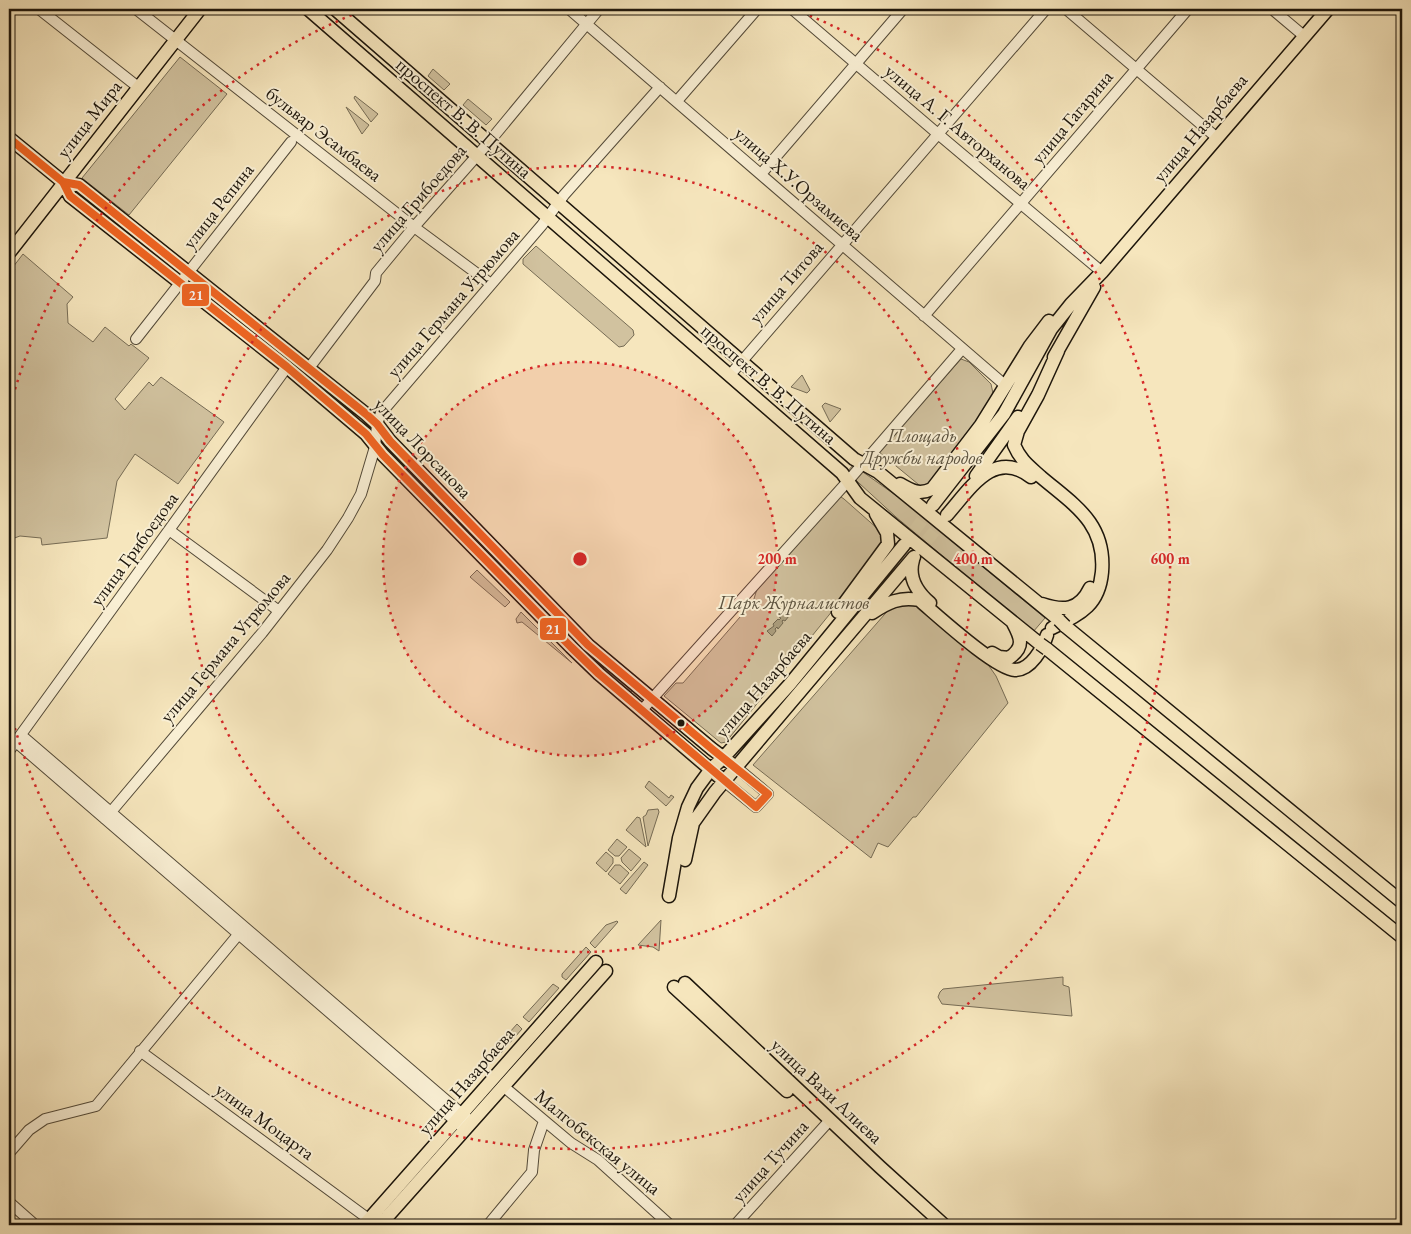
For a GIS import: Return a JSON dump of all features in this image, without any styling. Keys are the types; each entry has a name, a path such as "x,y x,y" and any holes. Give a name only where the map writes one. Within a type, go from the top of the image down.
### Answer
{"main road":[{"name":"улица Мира","path":"9,253 200,9"},
{"name":"проспект В. В. Путина","path":"308,9 842,473 860,498 1012,620 1050,632"},
{"name":"проспект В. В. Путина","path":"335,9 854,459 878,472 1036,602 1050,632"},
{"name":"улица Назарбаева","path":"933,505 1004,414 1051,329 1328,9"},
{"name":"улица Лорсанова","path":"9,138 63,182 70,196 286,367 366,434 375,447 571,647 724,780"},
{"name":"улица Лорсанова","path":"63,182 79,185 377,424 397,448 581,638 736,767"},
{"name":"улица Назарбаева","path":"1036,602 1057,609 1072,607 1084,600 1090,590 1096,564 1094,550 1090,536 1079,517 1023,471 1007,466 996,468 982,476 947,515 998,447 1058,351 1102,272"},
{"path":"878,472 917,492 923,493 932,489 982,425 1046,324 1082,293"},
{"path":"863,618 900,598 919,600 995,662 1016,670 1026,666 1043,648 1050,632 1084,611 1096,597 1100,586 1102,565 1098,537 1088,518 1021,460 1014,446 1018,430 1038,395 1058,351"},
{"path":"781,694 788,678 888,544 887,533 870,506"},
{"name":"улица Назарбаева","path":"680,860 688,807 697,788 711,769 781,694 904,545"},
{"name":"улица Назарбаева","path":"680,860 694,823 724,780 914,557 911,576 919,592 999,657 1009,658 1017,653 1020,645 1020,636 1012,620"},
{"path":"1050,632 1402,902"},
{"path":"1050,632 1402,936"},
{"path":"669,896 680,860"},
{"name":"улица Назарбаева","path":"372,1224 464,1121 596,962"},
{"name":"улица Назарбаева","path":"464,1121 503,1086 606,970"},
{"name":"улица Вахи Алиева","path":"680,985 828,1123 932,1225"},
{"name":"улица Вахи Алиева","path":"828,1123 944,1225"}],"street":[{"path":"39,9 138,87"},
{"name":"бульвар Эсамбаева","path":"136,9 414,227 491,284"},
{"name":"улица Х.У.Орзамиева","path":"569,9 1006,386"},
{"name":"улица Грибоедова","path":"309,368 375,281 376,273 599,9"},
{"path":"677,101 757,9"},
{"name":"улица А. Г. Авторханова","path":"792,9 1102,272"},
{"path":"761,174 903,9"},
{"name":"улица Титова","path":"730,375 1046,9"},
{"path":"1066,9 1135,70 1216,137"},
{"name":"улица Гагарина","path":"924,316 1188,9"},
{"path":"1272,9 1304,36"},
{"name":"улица Германа Угрюмова","path":"107,815 279,611 327,550 361,494 375,447 377,424 381,413 559,204 564,195 660,87"},
{"name":"улица Репина","path":"136,338 291,142"},
{"path":"642,710 848,481 962,349"},
{"name":"улица Грибоедова","path":"13,746 286,367"},
{"path":"169,530 279,611"},
{"path":"13,746 107,815 464,1121"},
{"path":"724,780 756,807 768,794 736,767"},
{"path":"9,1153 29,1130 45,1119 96,1106 242,930"},
{"name":"улица Моцарта","path":"140,1051 372,1224"},
{"name":"Малгобекская улица","path":"503,1086 572,1143 598,1160 670,1225"},
{"path":"488,1225 532,1172 534,1150 544,1121"},
{"name":"улица Тучина","path":"735,1225 828,1123"},
{"path":"9,1202 35,1225"}],"green space":[{"path":"180,57 227,94 129,215 82,178"},
{"path":"433,69 450,84 444,90 428,76"},
{"path":"355,96 378,114 371,122 354,98"},
{"path":"468,99 492,119 486,125 463,105"},
{"path":"346,107 369,125 362,134"},
{"path":"536,246 633,330 634,335 624,346 619,347 523,264 523,259"},
{"path":"23,254 73,297 67,304 68,323 93,342 105,327 129,346 131,344 149,358 115,399 125,410 149,382 153,386 161,377 224,422 178,484 135,454 117,481 107,538 42,545 41,538 20,536 9,540 9,277 15,269 13,267"},
{"name":"Площадь Дружбы народов","path":"961,359 969,362 991,384 994,398 977,426 924,489 879,452"},
{"path":"802,375 810,390 807,393 791,387"},
{"path":"825,403 841,409 830,422 822,406"},
{"path":"395,454 527,589 524,592 392,457"},
{"path":"853,465 901,499 1045,618 1033,632 896,517 847,472"},
{"name":"Парк Журналистов","path":"841,497 887,537 876,557 726,742 721,743 664,696 676,683 683,683 753,602 757,589 837,498"},
{"path":"477,570 510,602 505,607 470,577"},
{"path":"529,591 634,689 631,692 598,665 526,594"},
{"path":"906,602 920,605 982,656 996,676 1008,703 916,817 913,817 888,847 878,843 871,858 753,765 891,607"},
{"path":"521,612 572,663 522,622 517,623 516,619"},
{"path":"649,781 669,798 671,795 674,797 666,806 645,787"},
{"path":"658,809 659,812 648,846 643,817 648,810"},
{"path":"637,817 640,818 646,847 626,830"},
{"path":"617,839 627,847 619,856 615,856 608,850"},
{"path":"629,849 641,859 631,871 622,862 621,858"},
{"path":"606,852 613,858 613,863 606,872 596,863"},
{"path":"644,862 648,865 626,894 620,889"},
{"path":"615,865 620,865 629,873 620,884 608,874"},
{"path":"661,920 659,951 653,947 638,945"},
{"path":"617,921 595,948 590,943 606,925"},
{"path":"586,947 591,952 566,980 562,977 562,974"},
{"path":"1063,977 1063,985 1069,987 1072,1016 942,1004 938,997 943,989"},
{"path":"553,984 559,988 529,1022 523,1017"},
{"path":"517,1024 522,1029 499,1055 494,1050"}],"shaded area":[{"path":"784,611 789,616 785,621 782,621 783,623 778,629 777,627 775,629 776,631 772,636 767,631 781,618 779,617"}],"tunnel":[{"path":"904,545 933,505"},
{"path":"916,555 946,516"}],"transit line":[{"name":"21","path":"9,138 63,182 70,196 287,367 366,434 383,455 599,674 756,807 768,794 588,645 366,414 79,185 63,182"}]}
